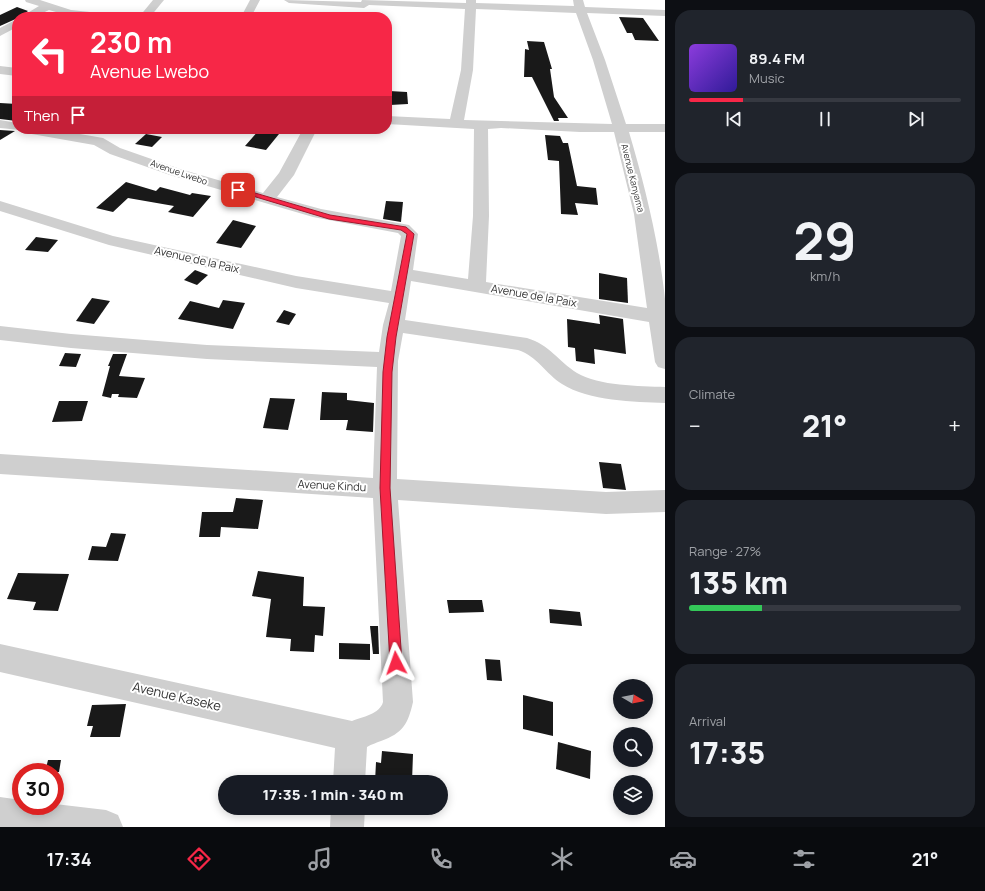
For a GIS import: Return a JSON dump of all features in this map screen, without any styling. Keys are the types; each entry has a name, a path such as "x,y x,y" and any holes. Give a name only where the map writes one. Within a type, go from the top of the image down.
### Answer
{"street":[{"path":"30,0 46,3 68,12"},
{"path":"148,12 159,0"},
{"path":"249,12 255,0"},
{"path":"289,0 579,5 665,13"},
{"path":"361,12 366,2"},
{"path":"33,12 46,3"},
{"path":"456,124 467,70 472,3"},
{"name":"Avenue Kanyama","path":"579,5 605,77 630,162 642,215 661,317 665,362"},
{"path":"0,33 12,25"},
{"path":"0,70 12,71"},
{"path":"392,120 580,128 619,126 665,128"},
{"path":"0,124 12,126"},
{"path":"477,285 481,222 480,125"},
{"name":"Avenue Lwebo","path":"56,134 98,141 115,151 175,172 329,216 403,229 409,232 410,235 403,274"},
{"path":"267,198 286,175 307,134"},
{"name":"Avenue de la Paix","path":"0,206 109,240 296,282 398,298"},
{"path":"349,775 350,751 354,737 392,720 397,710 398,702 385,488 388,361 403,274"},
{"name":"Avenue de la Paix","path":"403,274 477,285 661,317"},
{"path":"394,325 520,343 531,346 540,352 569,378 582,385 665,395"},
{"path":"0,333 71,341 207,352 346,357 388,361"},
{"name":"Avenue Kindu","path":"0,464 606,503 665,501"},
{"name":"Avenue Kaseke","path":"0,658 354,737"},
{"path":"0,814 106,827"},
{"path":"347,827 348,815"}],"building":[{"path":"17,7 28,11 12,12 12,21 0,26 0,15"},
{"path":"619,17 643,18 659,41 635,40 632,33 627,33"},
{"path":"527,41 544,42 552,69 550,69 554,97 568,118 558,118 559,121 554,121 532,77 524,77 525,49 529,50"},
{"path":"392,91 407,92 408,104 392,105"},
{"path":"0,103 12,104 12,120 0,119"},
{"path":"0,130 12,131 12,133 0,140"},
{"path":"146,134 162,137 152,147 135,144"},
{"path":"256,134 279,134 266,150 245,146"},
{"path":"545,135 560,136 563,143 568,143 577,186 596,188 598,205 575,203 578,215 561,214 559,161 548,160"},
{"path":"126,182 156,191 160,187 190,195 192,193 211,196 193,217 168,212 174,206 128,198 113,212 96,208"},
{"path":"386,201 403,202 401,222 383,219"},
{"path":"233,220 256,226 241,248 216,243"},
{"path":"36,237 58,240 48,252 25,250"},
{"path":"195,270 208,275 197,285 184,280"},
{"path":"599,273 627,278 628,303 599,299"},
{"path":"92,298 110,301 94,324 76,321"},
{"path":"223,300 245,303 233,329 178,319 190,301 219,308"},
{"path":"284,310 296,314 289,325 276,322"},
{"path":"599,315 623,319 626,354 594,349 595,364 576,361 575,348 568,347 567,319 600,324"},
{"path":"65,353 81,354 76,367 59,366"},
{"path":"113,354 127,354 119,376 145,378 137,398 118,397 119,394 112,394 111,398 102,396 110,366 108,366"},
{"path":"322,392 347,393 347,400 374,403 373,432 346,430 348,420 320,420"},
{"path":"270,398 295,399 288,430 263,428"},
{"path":"59,401 88,401 82,421 52,422"},
{"path":"599,462 621,464 626,490 603,488"},
{"path":"236,498 263,500 258,529 221,527 220,537 199,537 202,512 233,512"},
{"path":"111,533 126,534 118,561 88,560 92,546 106,547"},
{"path":"258,571 304,577 303,606 325,607 323,636 315,635 314,652 290,651 291,639 266,637 271,599 252,596"},
{"path":"18,573 69,574 58,611 33,610 36,602 7,599"},
{"path":"447,600 482,600 484,612 449,613"},
{"path":"549,609 580,612 582,626 550,623"},
{"path":"370,626 378,626 379,654 373,654"},
{"path":"339,643 370,644 370,660 339,659"},
{"path":"485,659 500,660 502,681 487,680"},
{"path":"523,695 553,702 553,736 523,729"},
{"path":"126,704 120,737 90,737 93,726 87,726 92,705"},
{"path":"558,742 591,751 590,779 556,769"},
{"path":"382,751 413,754 412,775 375,775 376,762 381,763"},
{"path":"48,760 61,760 60,763 47,763"}],"route":[{"path":"238,190 319,214 408,230 410,234 391,337 387,372 385,488 396,663"}]}
